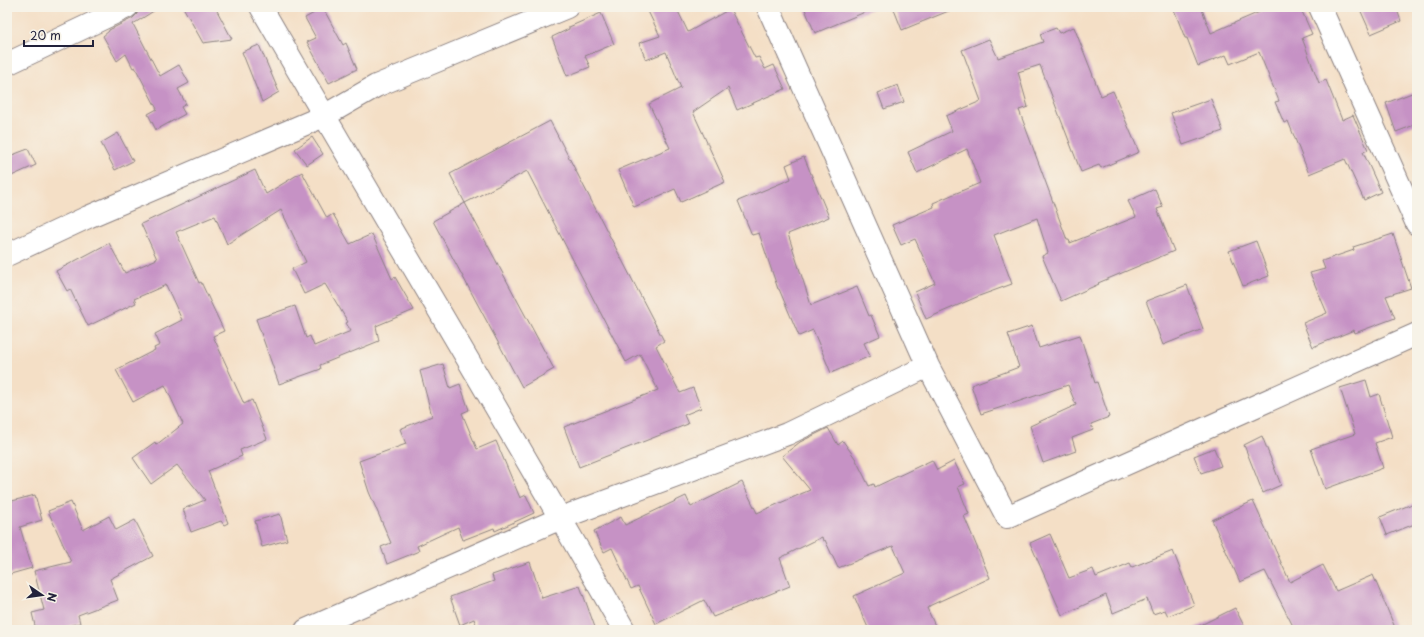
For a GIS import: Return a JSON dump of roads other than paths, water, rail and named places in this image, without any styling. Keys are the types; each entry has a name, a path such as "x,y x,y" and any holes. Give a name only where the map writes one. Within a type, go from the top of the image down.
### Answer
{"street":[{"path":"7,64 127,7"},
{"path":"261,7 561,518 624,630"},
{"path":"7,255 88,217 324,116 376,86 567,7"},
{"path":"768,7 928,366 1007,517 1417,334"},
{"path":"1320,7 1417,224"},
{"path":"306,630 561,518 787,434 928,366"}]}
